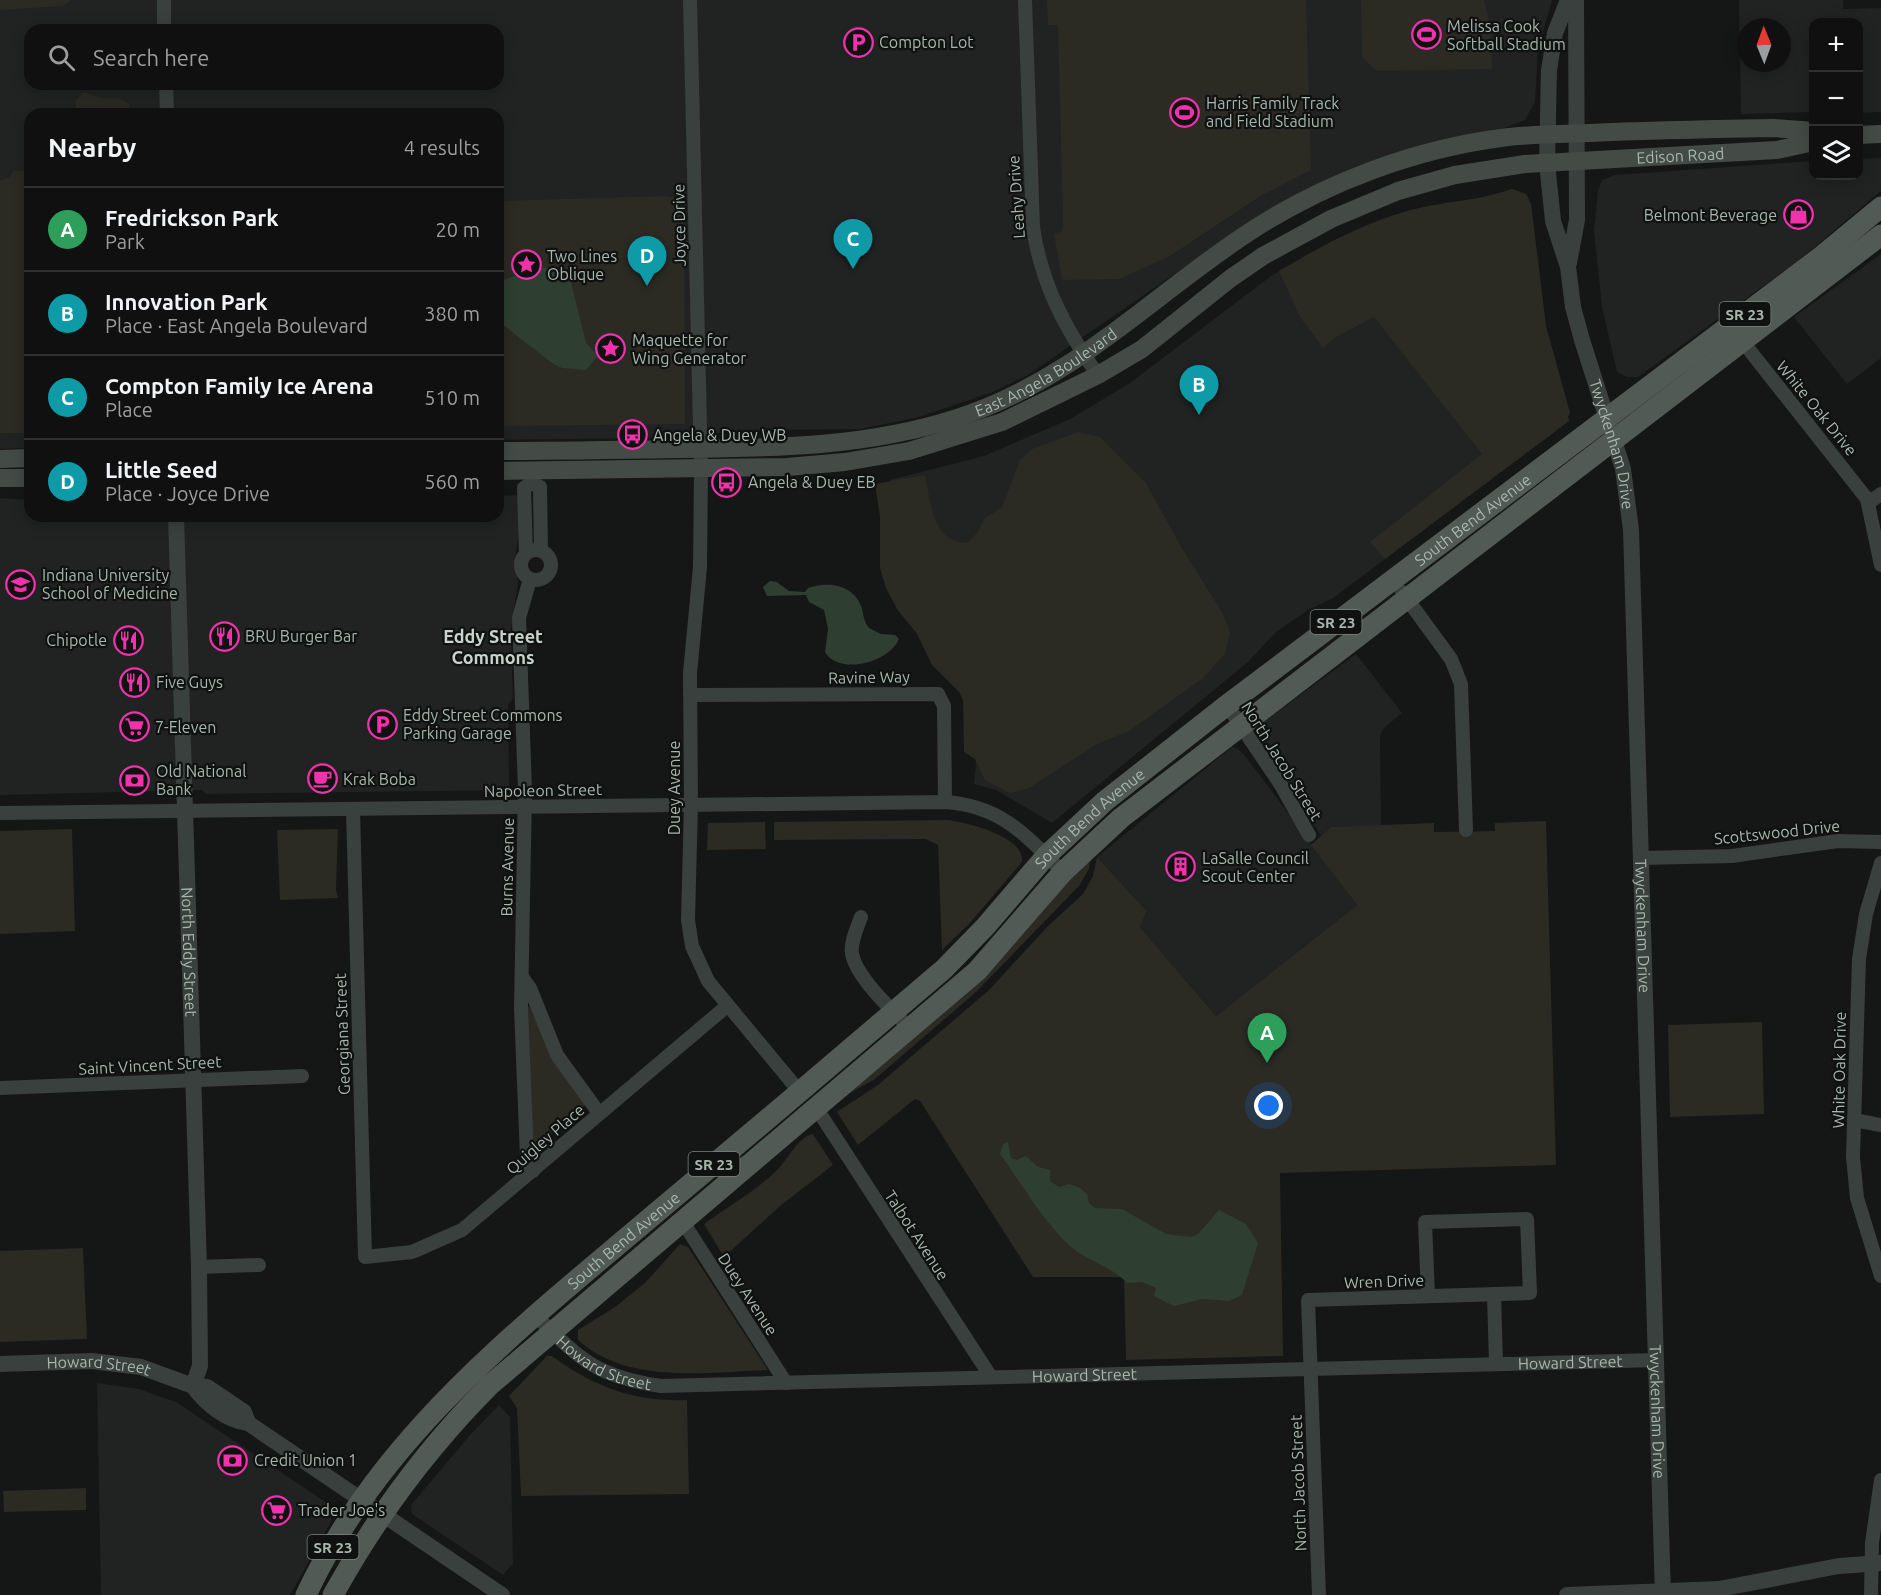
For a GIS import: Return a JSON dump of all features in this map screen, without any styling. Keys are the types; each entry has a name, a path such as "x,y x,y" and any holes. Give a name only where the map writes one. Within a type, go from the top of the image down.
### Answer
{"main road":[{"name":"Edison Road","path":"1546,135 1773,128 1809,131"},
{"path":"1863,135 1881,134"},
{"name":"East Angela Boulevard","path":"504,451 815,446 899,433 958,418 1009,398 1054,376 1149,308 1200,266 1256,228 1303,201 1386,166 1410,159 1502,138 1546,135"},
{"name":"Edison Road","path":"1547,163 1777,150 1809,143"},
{"name":"East Angela Boulevard","path":"504,472 532,477 817,466 909,451 1002,422 1098,375 1142,349 1247,267 1331,219 1378,198 1425,183 1501,167 1547,163"},
{"name":"South Bend Avenue","path":"362,1500 396,1454 465,1378 535,1315 894,1011 965,948 1046,856 1105,801 1391,580 1818,259 1881,207"},
{"name":"South Bend Avenue","path":"383,1514 410,1473 450,1426 490,1385 817,1109 976,971 1063,872 1121,818 1881,235"},
{"path":"0,459 24,458"},
{"path":"0,478 24,478"},
{"name":"SR 23","path":"306,1595 362,1500"},
{"name":"SR 23","path":"333,1595 383,1514"}],"street":[{"path":"164,0 164,24"},
{"name":"Joyce Drive","path":"690,0 701,449"},
{"name":"Leahy Drive","path":"1025,0 1033,227 1038,260 1058,312 1098,375"},
{"name":"Twyckenham Drive","path":"1568,0 1555,33 1549,70 1546,135 1553,221 1568,267 1573,307 1582,340 1628,490 1631,530 1663,1593"},
{"name":"Twyckenham Drive","path":"1568,267 1577,220 1575,70 1578,35 1576,0"},
{"path":"166,90 167,108"},
{"name":"White Oak Drive","path":"1743,342 1860,489 1868,503 1881,565"},
{"name":"Duey Avenue","path":"701,449 700,567 690,695 692,805 688,920 692,946 698,964 727,1006 800,1091"},
{"path":"532,477 540,487 541,551 550,560 551,569 542,579 530,579 523,574 520,565 526,554 524,488 532,477"},
{"path":"1868,503 1881,494"},
{"name":"North Eddy Street","path":"176,522 199,1267 200,1366 193,1386"},
{"path":"526,554 541,551"},
{"name":"Burns Avenue","path":"530,579 519,618 525,807 521,1008 527,1158 533,1171"},
{"path":"1391,580 1451,659 1461,684 1466,830"},
{"name":"Ravine Way","path":"690,695 938,694 944,706 945,802"},
{"name":"North Jacob Street","path":"1227,705 1281,785 1309,835"},
{"name":"Napoleon Street","path":"0,813 945,802 971,805 1002,817 1015,825 1063,872"},
{"name":"Georgiana Street","path":"353,809 365,1257"},
{"name":"Scottswood Drive","path":"1641,858 1732,856 1838,841 1881,842"},
{"name":"White Oak Drive","path":"1881,863 1866,914 1859,959 1853,1157 1857,1198 1881,1276"},
{"path":"861,917 851,952 855,962 866,980 910,1029"},
{"name":"Burns Avenue","path":"522,977 530,988 557,1055 599,1113"},
{"name":"Quigley Place","path":"365,1257 412,1252 450,1237 481,1216 727,1006"},
{"name":"Saint Vincent Street","path":"0,1088 302,1076"},
{"name":"Talbot Avenue","path":"817,1109 991,1377"},
{"path":"1854,1120 1881,1125"},
{"name":"Wren Drive","path":"1310,1369 1308,1300 1530,1293 1527,1219 1425,1222 1428,1296"},
{"name":"Duey Avenue","path":"683,1222 786,1383"},
{"path":"199,1267 259,1265"},
{"path":"1494,1294 1496,1364"},
{"name":"Howard Street","path":"535,1315 574,1354 603,1372 630,1381 682,1386 1656,1360"},
{"name":"Howard Street","path":"0,1364 67,1361 119,1364 151,1370 193,1386 201,1398 219,1411 236,1421 248,1423 502,1595"},
{"name":"North Jacob Street","path":"1310,1369 1319,1595"},
{"path":"1871,1595 1876,1563 1881,1480"},
{"path":"1567,1595 1719,1589 1839,1566 1876,1563"}],"shaded area":[{"path":"0,0 1552,0 1538,49 1535,102 1525,120 1244,226 1028,375 993,392 915,418 860,429 769,430 636,438 504,440 504,108 24,108 24,448 0,449"},
{"path":"0,0 71,0 63,6 0,10"},
{"name":"Harris Family Track and Field Stadium","path":"1047,0 1306,0 1311,170 1262,195 1170,256 1119,279 1062,280 1054,234 1062,231 1063,222 1058,25 1048,25"},
{"name":"Melissa Cook Softball Stadium","path":"1361,0 1484,0 1490,24 1492,69 1377,71 1362,57"},
{"path":"1739,0 1843,0 1843,9 1881,8 1881,112 1863,113 1863,18 1809,18 1809,112 1741,114 1740,72 1791,72 1791,18 1739,18"},
{"path":"82,93 88,93 101,98 122,100 129,104 130,108 76,108 75,102"},
{"path":"1881,158 1881,191 1798,261 1638,377 1627,377 1617,372 1602,307 1594,231 1598,190 1602,180 1615,175 1809,161 1809,180 1863,180 1863,159"},
{"path":"24,170 24,433 0,433 0,181 10,177 13,171"},
{"path":"1512,189 1526,194 1531,204 1546,326 1570,413 1569,421 1333,598 1308,610 1276,632 1248,662 1052,823 996,790 974,784 981,709 890,519 890,480 984,456 1070,419 1130,383 1271,276 1332,241 1404,212 1473,200"},
{"path":"1512,189 1526,194 1531,204 1546,326 1570,413 1569,421 1385,559 1370,542 1482,454 1374,317 1336,337 1323,348 1300,317 1279,271 1339,238 1387,217 1417,208 1485,197"},
{"path":"665,196 684,200 685,424 504,426 504,201"},
{"path":"1881,254 1881,358 1847,384 1794,317"},
{"path":"538,268 552,268 567,274 570,278 586,343 596,354 596,358 586,370 562,368 552,363 504,326 504,280"},
{"path":"1078,432 1100,437 1146,483 1180,545 1223,614 1230,632 1225,654 1202,679 1129,731 1097,744 1029,788 1010,793 985,780 975,759 964,752 963,700 959,692 932,665 917,634 897,609 886,588 880,568 880,517 875,484 925,475 932,509 940,528 955,541 967,543 978,532 984,519 1002,507 1020,460 1032,449"},
{"path":"519,495 519,531 515,560 518,582 511,629 513,698 508,705 509,790 206,794 202,790 0,795 0,498 24,500 24,522 504,522 504,496"},
{"path":"770,581 777,582 789,591 805,592 808,588 823,585 846,589 857,599 869,628 881,634 895,635 899,639 885,655 863,664 851,665 831,659 825,652 828,629 824,610 809,602 806,595 767,596 763,587"},
{"path":"1356,654 1402,713 1383,729 1380,736 1381,826 1331,827 1321,836 1257,731 1258,726"},
{"path":"1232,747 1237,748 1246,757 1357,905 1216,1016 1140,927 1147,911 1097,857"},
{"path":"948,820 994,832 1005,838 1021,853 1022,862 969,924 942,950 938,845 926,839 774,840 774,822"},
{"path":"1546,821 1556,1165 1280,1173 1283,1356 1126,1360 1124,1277 1033,1277 920,1101 915,1099 858,1145 837,1112 878,1085 989,990 1048,926 1083,894 1093,876 1097,857 1147,911 1140,927 1216,1016 1357,905 1311,845 1331,827 1434,823 1434,832 1495,831 1495,823"},
{"path":"765,822 766,849 707,850 708,823"},
{"path":"72,829 75,931 0,934 0,831"},
{"path":"338,829 336,890 338,898 280,900 277,830"},
{"path":"1090,859 1089,869 1079,886 975,993 875,1079 845,1096"},
{"path":"529,1006 587,1104 531,1152 527,1008"},
{"path":"1762,1022 1764,1114 1670,1117 1668,1025"},
{"path":"813,1134 833,1165 780,1206 724,1257 704,1224 769,1178 802,1139"},
{"path":"1008,1142 1011,1158 1017,1160 1026,1156 1038,1167 1050,1170 1050,1181 1059,1187 1069,1184 1080,1188 1087,1194 1089,1203 1095,1208 1122,1209 1166,1234 1191,1237 1198,1234 1219,1210 1246,1224 1258,1243 1242,1295 1229,1301 1202,1299 1174,1306 1154,1296 1156,1288 1142,1282 1127,1283 1114,1272 1077,1251 1050,1225 1000,1154 1003,1144"},
{"path":"680,1244 688,1247 768,1370 668,1373 644,1370 620,1364 598,1354 578,1340 578,1330 615,1307 646,1282"},
{"path":"83,1248 87,1339 0,1342 0,1251"},
{"path":"547,1356 552,1356 599,1384 616,1390 650,1398 687,1400 689,1494 521,1496 517,1408 509,1396"},
{"path":"97,1383 139,1389 176,1402 327,1503 331,1510 331,1522 290,1595 101,1595"},
{"path":"499,1405 510,1417 513,1564 503,1575 412,1514 411,1505 470,1435"},
{"path":"86,1488 86,1510 4,1512 3,1491"}],"place":[{"name":"Melissa Cook Softball Stadium","path":"1426,35"},
{"name":"Compton Lot","path":"858,42"},
{"name":"Harris Family Track and Field Stadium","path":"1185,112"},
{"name":"Belmont Beverage","path":"1798,215"},
{"name":"Two Lines Oblique","path":"526,265"},
{"name":"Compton Family Ice Arena","path":"853,269"},
{"name":"Little Seed","path":"647,286"},
{"name":"Maquette for Wing Generator","path":"611,349"},
{"name":"Innovation Park","path":"1199,415"},
{"name":"Angela & Duey WB","path":"632,435"},
{"name":"Angela & Duey EB","path":"727,482"},
{"name":"Indiana University School of Medicine","path":"21,584"},
{"name":"BRU Burger Bar","path":"224,636"},
{"name":"Chipotle","path":"128,640"},
{"name":"Five Guys","path":"135,682"},
{"name":"Eddy Street Commons Parking Garage","path":"382,724"},
{"name":"7-Eleven","path":"134,727"},
{"name":"Krak Boba","path":"322,779"},
{"name":"Old National Bank","path":"135,780"},
{"name":"LaSalle Council Scout Center","path":"1181,867"},
{"name":"Fredrickson Park","path":"1267,1063"},
{"name":"Credit Union 1","path":"233,1460"},
{"name":"Trader Joe's","path":"277,1510"}],"district":[{"name":"Eddy Street Commons","path":"493,646"}]}
